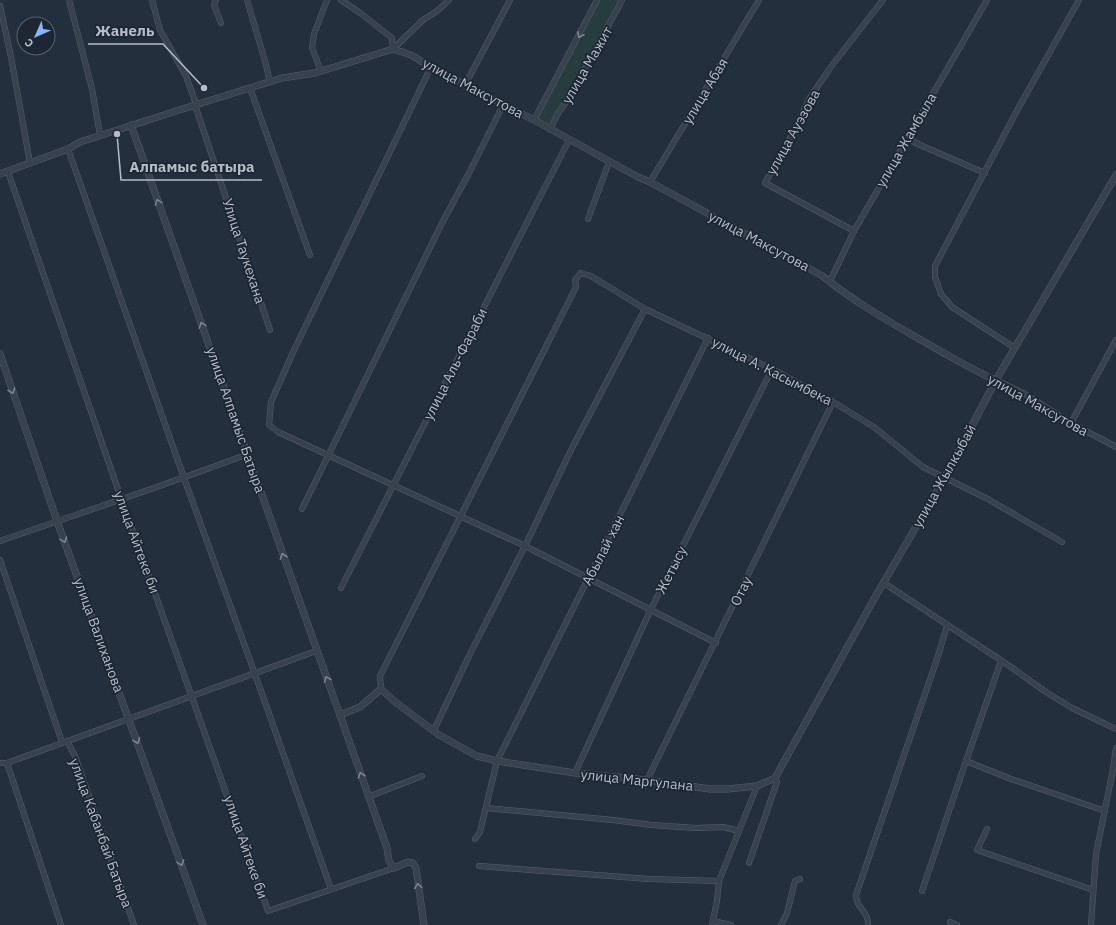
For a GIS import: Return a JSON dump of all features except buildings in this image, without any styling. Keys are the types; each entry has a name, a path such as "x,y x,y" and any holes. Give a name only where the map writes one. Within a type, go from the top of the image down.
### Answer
{"street":[{"path":"69,0 92,90 100,135"},
{"name":"Улица Таукехана","path":"152,0 160,30 186,76 194,96 270,330"},
{"path":"216,0 214,5 221,23"},
{"path":"247,0 270,82"},
{"path":"321,71 312,48 314,34 327,0"},
{"path":"341,0 392,38 393,49"},
{"path":"0,174 68,149 80,142 196,104 282,78 321,71 393,49 423,20 437,11 448,0"},
{"path":"465,85 510,0"},
{"path":"534,120 597,0"},
{"name":"улица Мажит","path":"550,130 557,115 572,94 622,0"},
{"name":"улица Абая","path":"650,182 759,0"},
{"name":"улица Ауэзова","path":"854,231 765,183 794,131 809,99 833,64 882,0"},
{"name":"улица Жамбыла","path":"830,282 854,231 986,0"},
{"path":"1015,348 952,307 941,294 935,277 935,266 1019,107 1079,0"},
{"path":"0,6 11,57 30,164"},
{"name":"улица Максутова","path":"393,49 411,55 821,275 837,288 884,318 975,371 1025,394 1071,423 1116,447"},
{"path":"431,67 304,328 271,402 269,425 278,432 525,546 716,643"},
{"path":"250,88 310,255"},
{"path":"302,509 442,223 503,105"},
{"name":"улица Алпамыс Батыра","path":"131,125 387,848 390,861 394,868"},
{"path":"907,138 985,173"},
{"name":"улица Аль-Фараби","path":"341,588 569,140"},
{"path":"68,149 331,889 408,862 413,863 416,868 424,925"},
{"path":"588,218 609,162"},
{"name":"улица Айтеке би","path":"8,172 121,498 193,696 268,911 331,889"},
{"name":"улица Жылкыбай","path":"775,778 945,477 996,380 1116,175"},
{"name":"улица А. Касымбека","path":"460,516 576,287 575,280 581,273 591,276 645,309 772,369 833,402 874,427 923,467 1020,517 1062,542"},
{"path":"434,730 572,448 645,309"},
{"name":"Абылай хан","path":"475,839 480,832 497,761 708,338"},
{"path":"1071,423 1116,340"},
{"name":"улица Валиханова","path":"0,354 57,521 203,925"},
{"name":"Жетысу","path":"575,774 651,609 772,369"},
{"name":"Отау","path":"647,780 716,643 833,402"},
{"path":"0,541 121,498 184,478 248,454"},
{"path":"340,715 360,707 381,688 380,676 460,516"},
{"name":"улица Кабанбай Батыра","path":"0,560 64,742 75,756 134,925"},
{"path":"884,583 1053,697 1116,731"},
{"path":"868,925 867,914 857,903 856,895 947,626"},
{"path":"0,763 7,763 316,651"},
{"path":"922,891 1001,661"},
{"name":"улица Маргулана","path":"381,688 394,701 439,735 477,756 497,761 575,774 647,780 710,788 728,789 757,786 775,778"},
{"path":"1091,925 1096,854 1116,748"},
{"path":"966,761 1011,779 1105,811"},
{"path":"7,763 61,925"},
{"path":"368,797 422,776"},
{"path":"749,863 778,782 775,778"},
{"path":"731,925 712,923 717,901 719,881 757,786"},
{"path":"486,808 652,825 696,828 723,827 739,830"},
{"path":"987,829 977,850 1093,890"},
{"path":"480,866 649,879 719,881"},
{"path":"781,925 787,912 795,881 800,879"},
{"path":"950,922 957,925"}],"green space":[{"path":"596,0 622,0 571,94 545,129 533,122"}],"place":[{"name":"Жанель","path":"204,88"},
{"name":"Алпамыс батыра","path":"117,134"}]}
